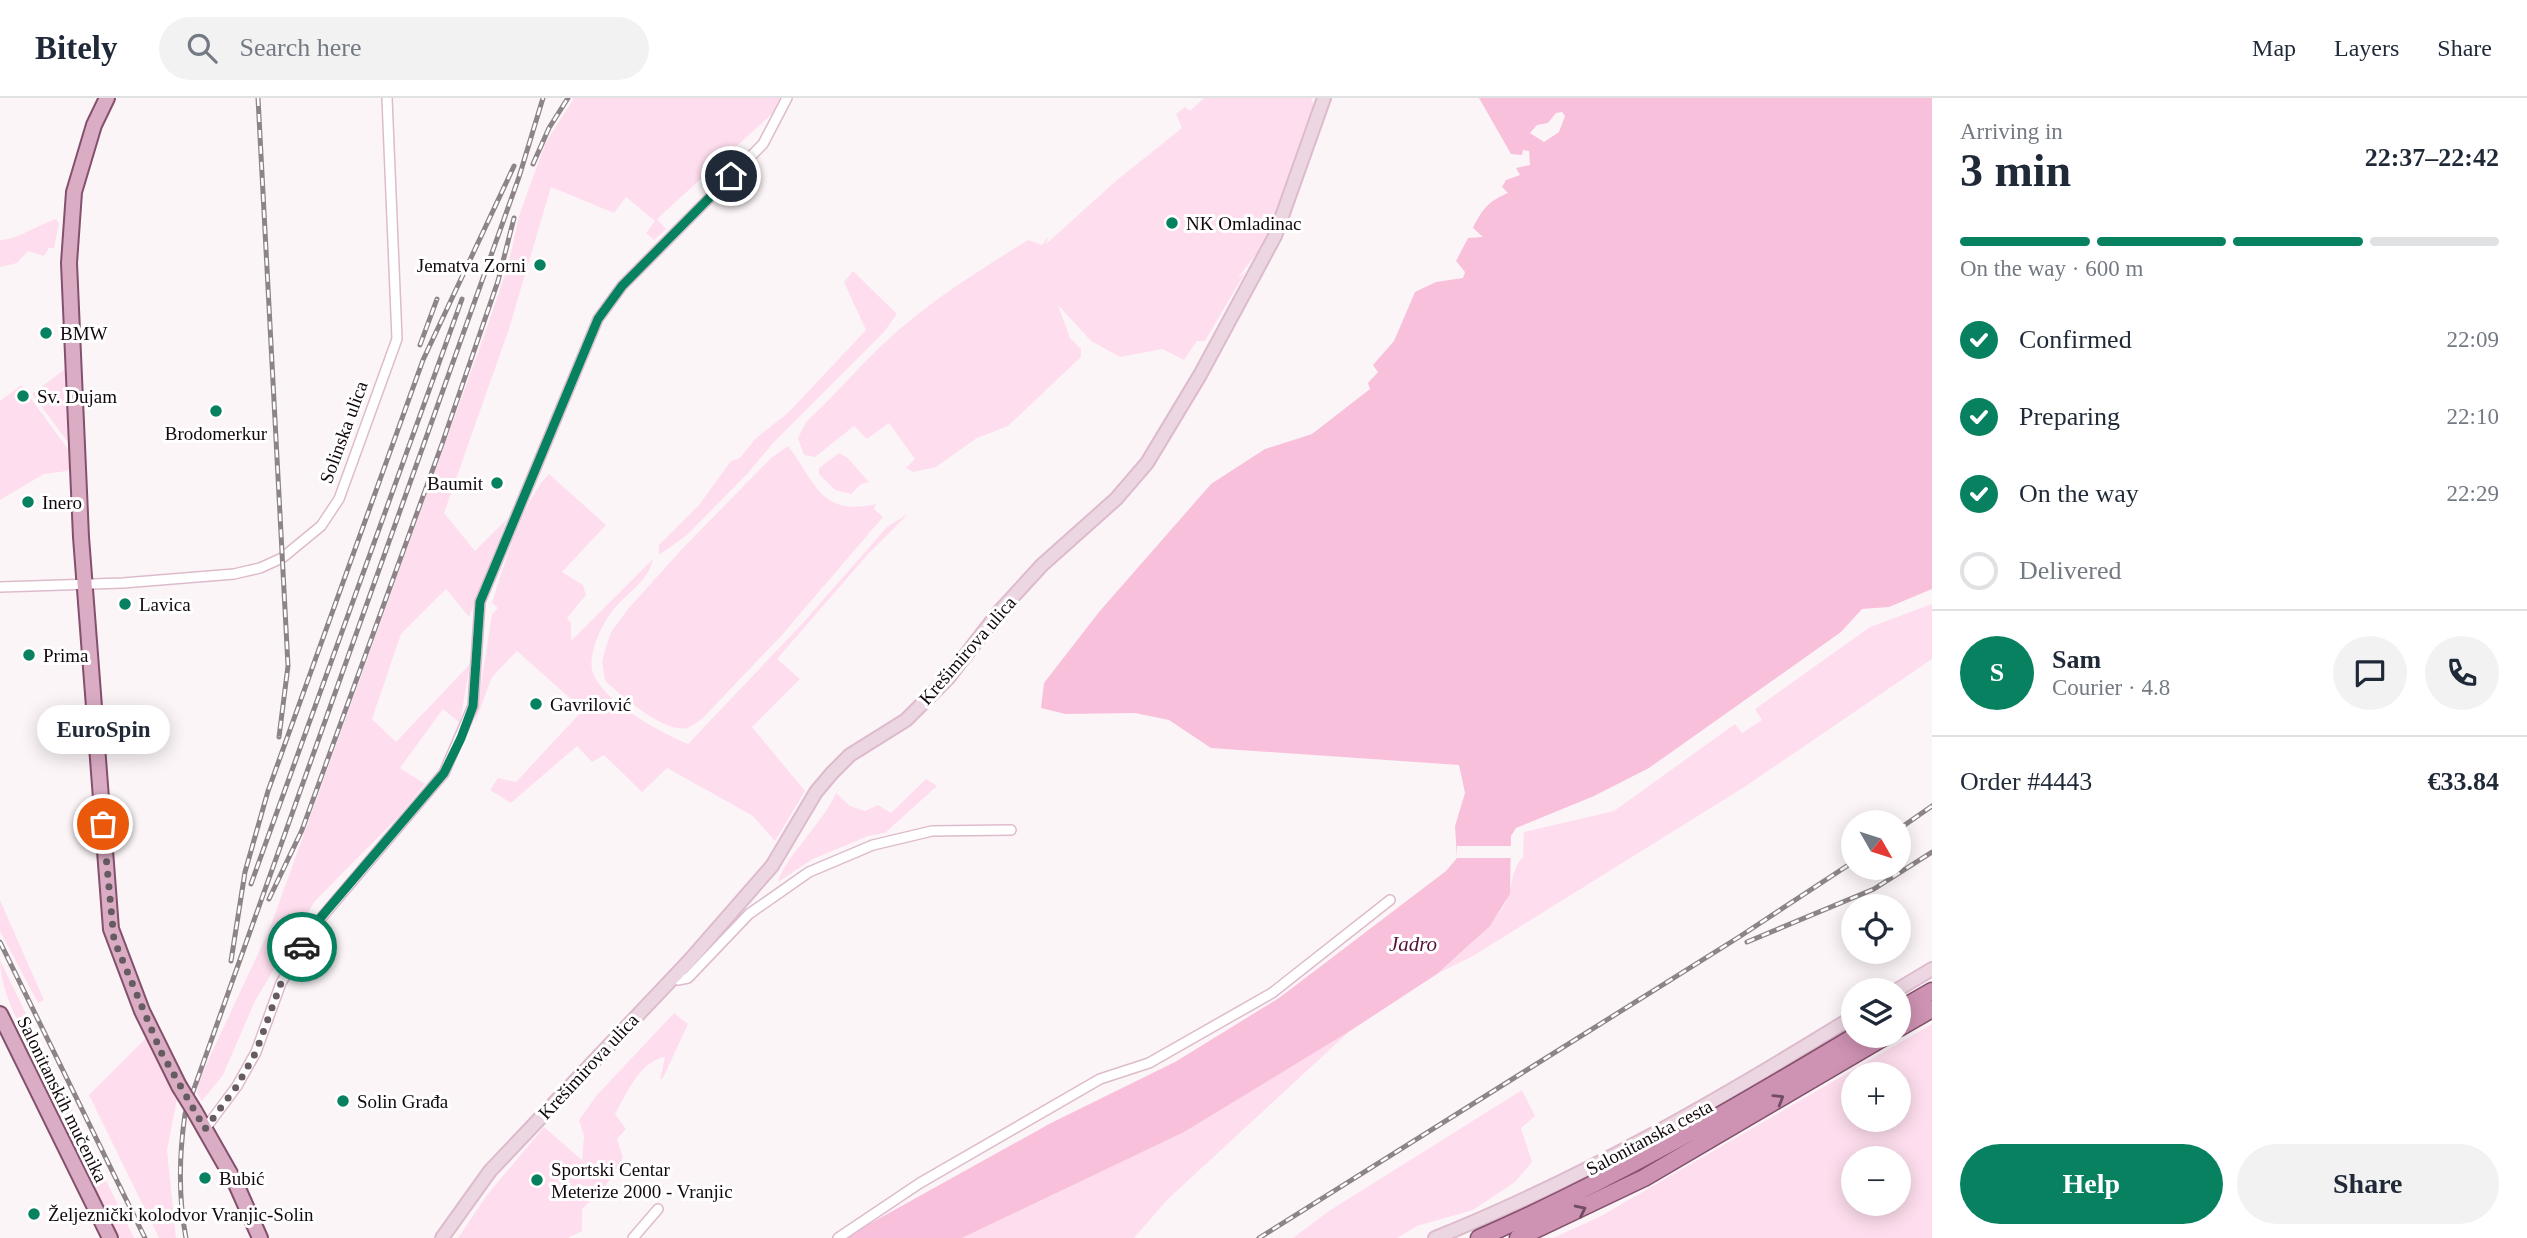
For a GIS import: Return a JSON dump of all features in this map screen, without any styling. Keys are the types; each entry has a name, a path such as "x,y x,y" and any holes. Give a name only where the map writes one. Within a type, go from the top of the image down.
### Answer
{"highway":[{"path":"1911,1003 1932,990"},
{"path":"1911,1021 1932,1009"},
{"path":"1479,1238 1564,1202 1841,1044"},
{"path":"1518,1238 1644,1178 1866,1048"}],"main road":[{"path":"107,98 94,125 74,192 69,263 86,584 111,929 149,1028 251,1214 260,1238"},
{"name":"Krešimirova ulica","path":"442,1238 490,1171 772,866 816,792 832,773 850,755 905,720 923,703 948,678 999,612 1042,565 1116,499 1147,463 1200,374 1275,236 1324,98"},
{"path":"1911,981 1932,969"},
{"name":"Salonitanskih mučenika","path":"0,1014 110,1238"},
{"name":"Salonitanska cesta","path":"1435,1238 1569,1179 1630,1147 1708,1105 1841,1024"},
{"path":"250,1238 251,1214"}],"street":[{"name":"Solinska ulica","path":"0,587 223,576 260,568 303,544 321,526 339,499 397,339 387,98"},
{"path":"205,1129 237,1086 256,1052 281,983 316,923 444,773 473,706 480,602 598,319 622,286 763,144 787,98"},
{"path":"672,977 678,980 688,978 749,914 809,872 873,845 932,831 1011,831"},
{"path":"838,1238 920,1184 1100,1079 1149,1063 1272,993 1390,901"},
{"path":"633,1238 658,1209"}],"shaded area":[{"path":"574,98 780,98 774,112 657,219 666,229 654,240 646,233 655,221 626,197 614,213 551,187 509,329 444,513 475,551 507,519 469,617 446,589 401,634 372,719 396,742 470,664 460,723 443,709 400,768 425,784 400,815 315,901 255,1001 223,1075 202,1101 197,1093 198,1082 270,928 486,330 508,266 519,216 545,144"},
{"path":"1204,98 1311,98 1315,107 1268,239 1237,279 1246,271 1205,341 1197,341 1184,360 1162,349 1120,357 1091,341 1058,305 1070,338 1081,349 1081,357 1008,426 977,438 936,467 913,472 906,468 915,459 889,423 867,439 854,426 815,457 804,455 798,438 806,422 872,354 916,315 1028,240 1042,245 1049,236 1046,244 1117,180 1182,128 1176,114 1185,107 1190,111"},
{"path":"56,219 59,224 54,248 49,248 44,256 28,251 17,263 0,267 0,240 12,238"},
{"path":"853,271 897,314 884,332 773,443 748,473 687,535 659,555 659,545 699,505 731,461 740,458 756,438 788,413 866,330 844,282"},
{"path":"65,369 70,445 32,394"},
{"path":"21,385 71,453 72,465 67,471 44,474 0,500 0,401"},
{"path":"788,446 813,484 831,501 857,507 876,504 874,509 883,517 781,636 702,719 687,728 667,725 644,712 605,681 602,661 611,632 682,549 771,458"},
{"path":"839,453 848,458 869,482 861,484 851,494 835,490 819,474 819,468"},
{"path":"549,474 606,525 562,572 583,585 586,595 567,618 571,623 571,641 653,559 646,575 616,606 603,625 594,648 592,669 606,692 632,714 688,744 801,625 887,527 908,514 869,553 777,659 800,679 752,727 805,791 775,841 753,816 667,768 642,792 604,755 592,762 577,746 511,803 490,790 498,778 516,782 583,710 517,651 492,677 475,723 492,614 498,608 492,603 522,517"},
{"path":"1932,604 1932,659 1746,786 1473,956 1437,974 1481,934 1503,907 1516,868 1523,857 1524,832 1614,811 1735,724 1742,733 1762,720 1755,709 1870,627"},
{"path":"926,779 937,786 885,833 868,836 813,859 778,882 787,863 823,816 836,793 850,806 865,811 878,805 891,813"},
{"path":"0,900 44,1000 38,1003 0,931"},
{"path":"0,960 134,1238 120,1238 54,1105 38,1062 13,1012 2,977"},
{"path":"674,1013 688,1024 663,1078 660,1079 665,1057 648,1065 641,1072 615,1114 626,1129 617,1139 623,1158 605,1187 582,1209 582,1231 568,1238 458,1238 487,1195 544,1127 582,1160 584,1136 579,1120 597,1095"},
{"path":"1932,1024 1932,1238 1553,1238 1601,1216 1841,1077 1841,1132 1911,1132 1911,1062 1866,1062 1891,1048 1911,1048 1911,1036"},
{"path":"1350,1031 1168,1199 1134,1238 962,1238 1183,1132"},
{"path":"146,1038 178,1094 167,1150 176,1238 159,1238 89,1095"},
{"path":"1522,1090 1535,1116 1521,1128 1532,1162 1515,1182 1473,1210 1417,1226 1397,1238 1293,1238 1329,1211"}],"water":[{"name":"Jadro","path":"1479,98 1932,98 1932,589 1889,607 1862,609 1841,632 1649,768 1594,796 1516,828 1511,836 1510,894 1490,926 1437,974 1350,1031 1184,1132 962,1238 844,1238 1051,1123 1175,1062 1279,998 1446,871 1457,858 1455,826 1465,793 1459,765 1211,748 1169,720 1135,713 1065,714 1041,708 1044,683 1099,612 1211,484 1265,449 1312,434 1370,389 1368,383 1378,372 1373,365 1394,341 1415,292 1436,282 1463,278 1465,272 1456,261 1468,238 1483,237 1473,228 1480,216 1487,206 1508,193 1502,187 1506,180 1520,175 1516,168 1530,165 1529,151 1523,150 1522,155 1511,154","holes":["1562,112 1565,116 1559,132 1544,142 1530,133 1537,125 1548,123 1556,113"]}],"pier":[{"path":"1457,846 1511,846 1511,858 1457,858"}],"railway":[{"path":"258,98 288,666 279,737"},
{"path":"186,1238 180,1176 185,1114 519,177 543,98"},
{"path":"533,164 549,128 568,98"},
{"path":"231,961 245,872 268,791 423,360 514,166"},
{"path":"269,899 302,830 442,444 498,281 514,218"},
{"path":"420,345 437,299"},
{"path":"251,884 462,299"},
{"path":"1911,821 1932,806"},
{"path":"1747,942 1874,889 1932,852"},
{"path":"1259,1238 1739,937 1841,870"},
{"path":"0,942 145,1238"}],"way so far":[{"path":"103,824 114,940 161,1052 205,1129 237,1086 256,1052 281,983 302,947"}],"place":[{"name":"NK Omladinac","path":"1172,223"},
{"name":"Jematva Zorni","path":"540,265"},
{"name":"BMW","path":"46,333"},
{"name":"Sv. Dujam","path":"23,396"},
{"name":"Brodomerkur","path":"216,411"},
{"name":"Baumit","path":"497,483"},
{"name":"Inero","path":"28,502"},
{"name":"Lavica","path":"125,604"},
{"name":"Prima","path":"29,655"},
{"name":"Gavrilović","path":"536,704"},
{"name":"EuroSpin","path":"103,824"},
{"name":"Solin Građa","path":"343,1101"},
{"name":"Bubić","path":"205,1178"},
{"name":"Sportski Centar Meterize 2000 - Vranjic","path":"537,1180"},
{"name":"Željeznički kolodvor Vranjic-Solin","path":"34,1214"}],"route":[{"path":"302,947 316,923 444,773 461,738 473,706 480,602 598,319 622,286 731,176"}]}
